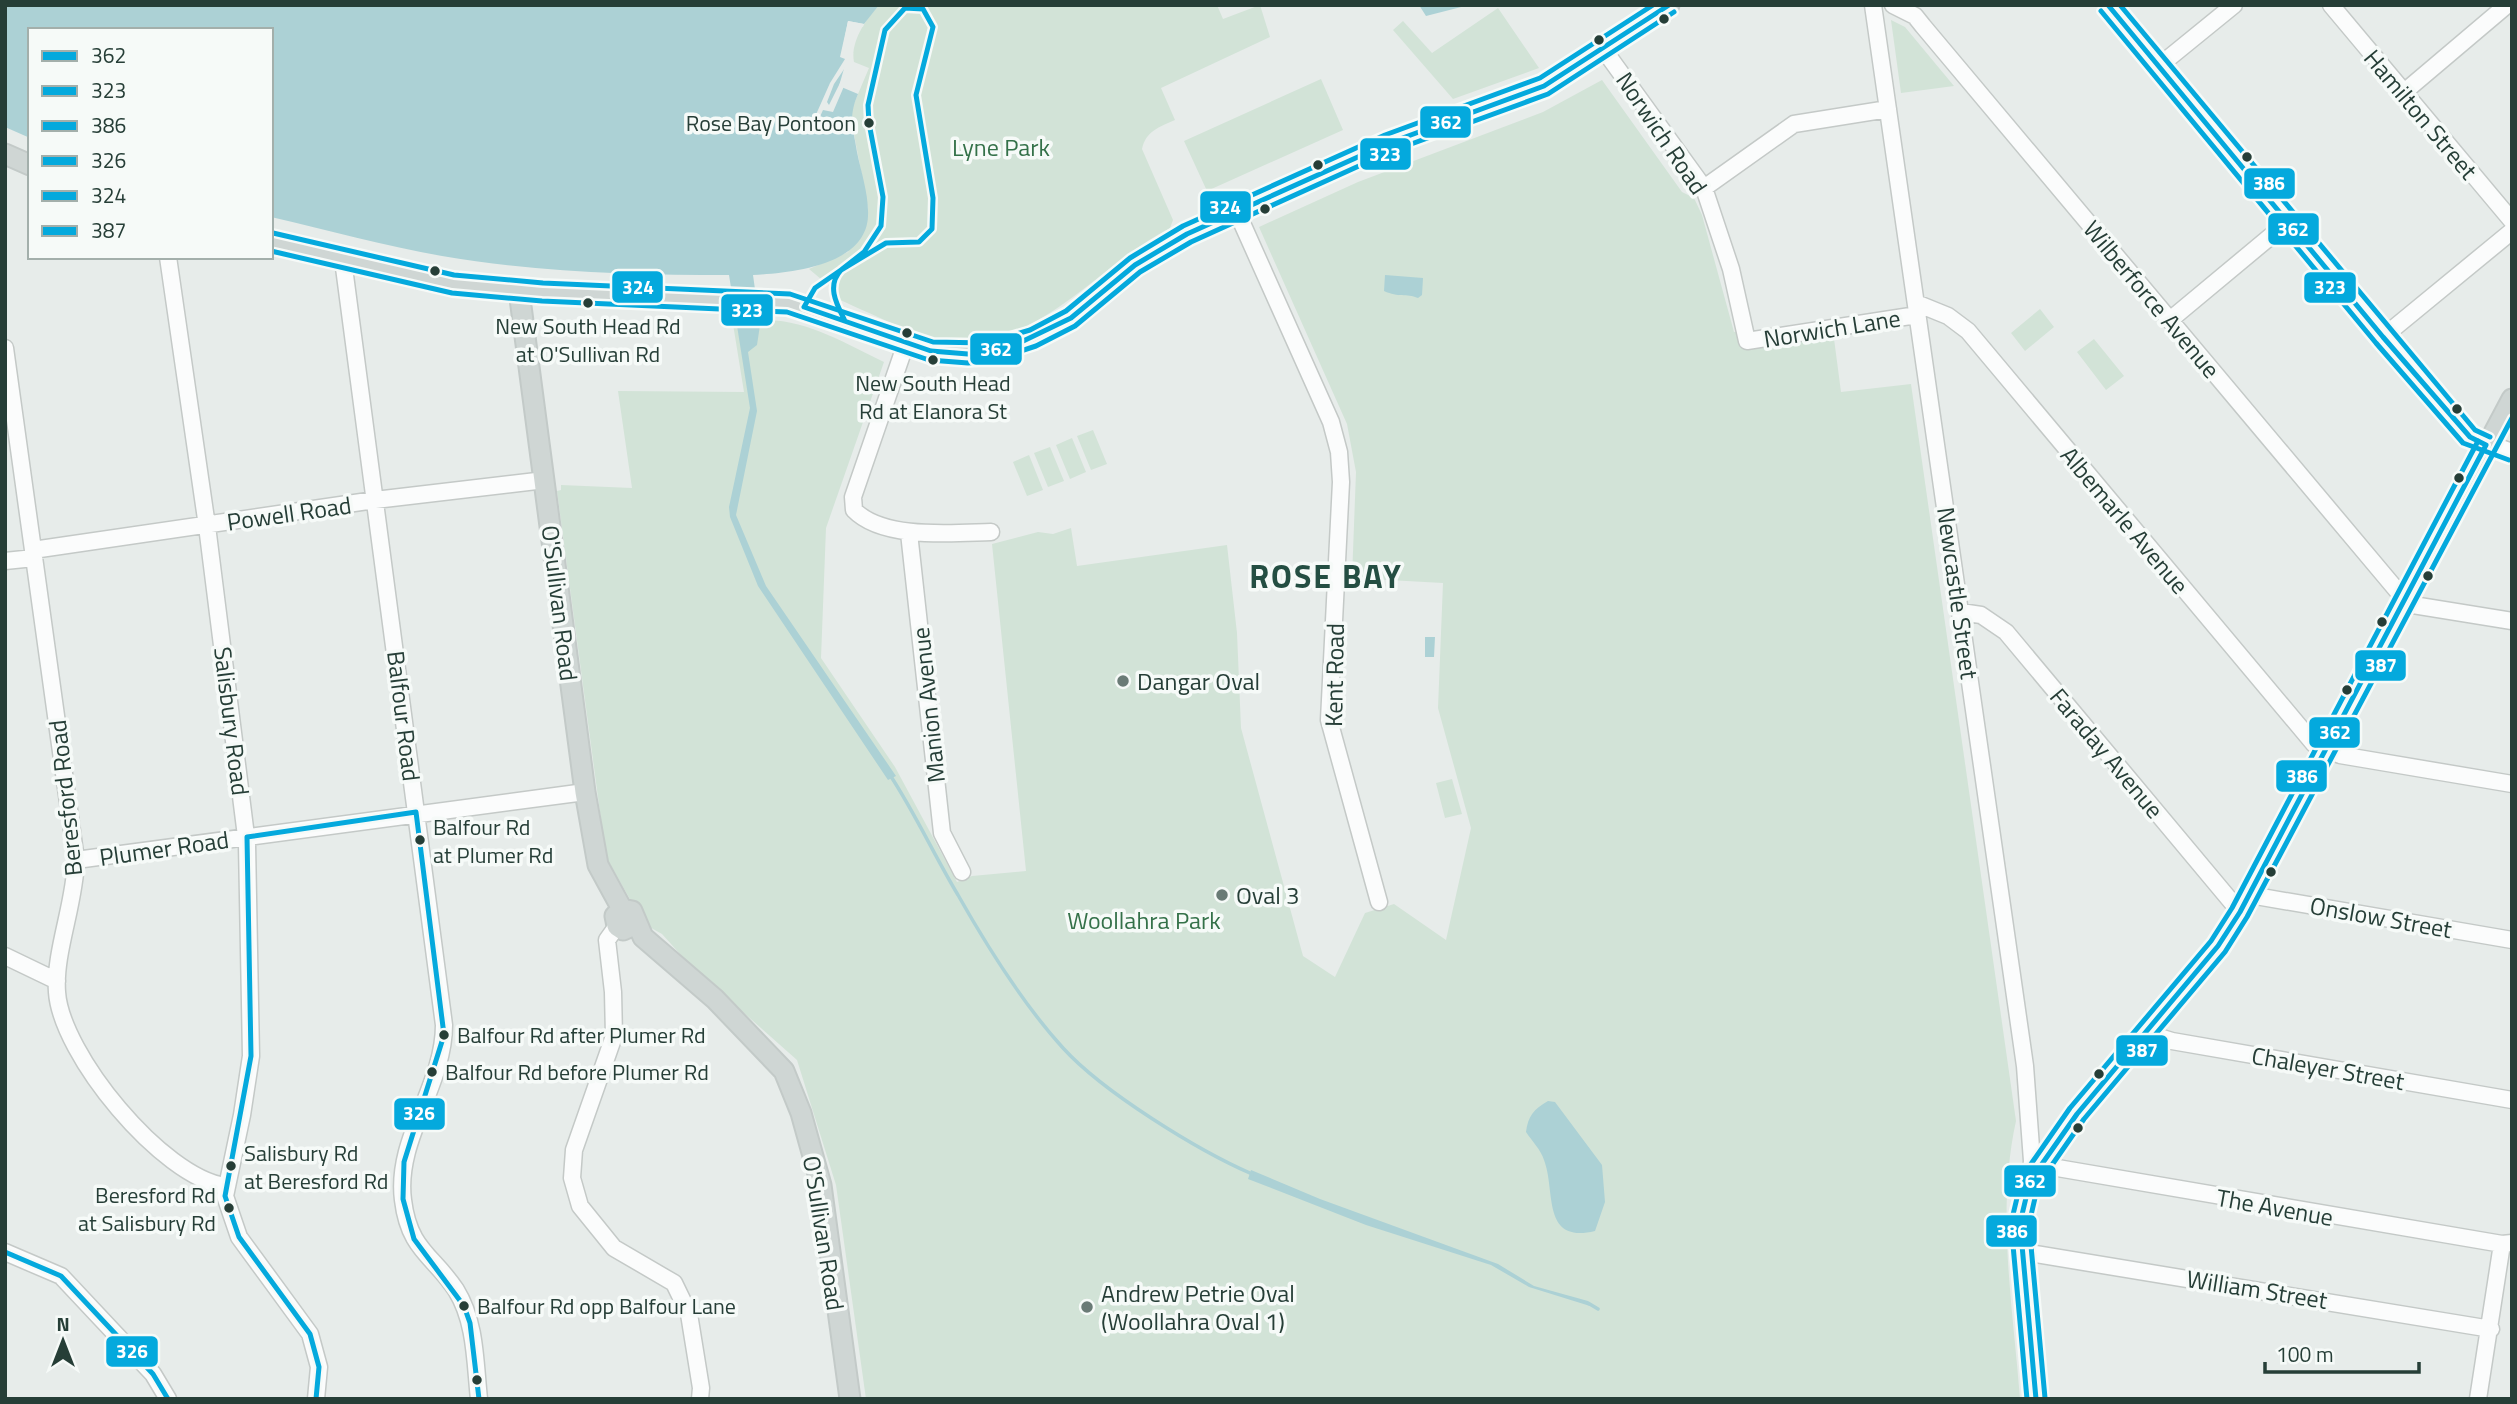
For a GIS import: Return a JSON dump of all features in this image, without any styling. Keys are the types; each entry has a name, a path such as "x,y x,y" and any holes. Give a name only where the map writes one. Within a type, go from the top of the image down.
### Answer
{"main road":[{"path":"273,243 442,282 519,291 756,300 819,310 931,351 968,354 988,352 1033,338 1089,305 1146,257 1237,212 1389,142 1535,90 1604,50 1669,5"},
{"path":"5,154 28,164"},
{"name":"O'Sullivan Road","path":"519,291 584,792 598,865 625,920 715,999 784,1071 801,1112 821,1185 850,1399"},
{"path":"2036,1399 2021,1213 2035,1173 2062,1134 2218,946 2240,912 2512,399"}],"street":[{"path":"1873,6 1882,5"},
{"name":"Wilberforce Avenue","path":"1893,5 1915,16 2405,600"},
{"path":"2108,5 2383,337 2470,437 2512,452"},
{"path":"2160,66 2234,5"},
{"name":"Hamilton Street","path":"2331,5 2512,221"},
{"path":"2403,93 2507,5"},
{"name":"Newcastle Street","path":"1873,6 2025,1066 2035,1173"},
{"name":"Norwich Road","path":"1604,50 1704,188 1731,269 1747,341"},
{"path":"1704,188 1794,124 1888,109"},
{"name":"Kent Road","path":"1237,212 1328,414 1339,452 1341,482 1329,720 1379,902"},
{"path":"2170,320 2289,221"},
{"path":"2383,337 2512,231"},
{"name":"Salisbury Road","path":"168,259 207,526 247,837 251,1056 242,1115 225,1186"},
{"name":"Balfour Road","path":"343,260 444,1035 404,1162 402,1199 414,1239 455,1290 464,1306 470,1323 479,1399"},
{"name":"Norwich Lane","path":"1747,341 1917,309"},
{"name":"Albemarle Avenue","path":"1917,309 1948,316 1968,331 2311,741 2326,750"},
{"path":"906,343 853,497 854,510 865,519 909,533 991,532"},
{"name":"Beresford Road","path":"5,348 76,860 73,898 57,981 65,1027 100,1085 171,1160 191,1174 225,1186"},
{"name":"Powell Road","path":"5,561 34,554 375,500 545,480"},
{"name":"Manion Avenue","path":"909,533 942,833 962,872"},
{"path":"2405,600 2413,605 2512,621"},
{"name":"Faraday Avenue","path":"1961,612 1981,615 2006,632 2240,912"},
{"path":"2326,750 2340,755 2512,784"},
{"name":"Plumer Road","path":"76,860 416,812 584,792"},
{"name":"Onslow Street","path":"2250,895 2512,940"},
{"path":"625,920 607,940 614,992 614,1036 574,1150 572,1178 580,1206 614,1248 674,1283 689,1314 701,1388 700,1399"},
{"path":"5,956 57,981"},
{"name":"Chaleyer Street","path":"2146,1033 2172,1041 2512,1100"},
{"path":"2025,1066 2040,1134 2050,1137 2062,1134"},
{"name":"The Avenue","path":"2035,1173 2507,1244"},
{"path":"225,1186 227,1210 239,1237 310,1334 319,1367 316,1399"},
{"path":"2482,1398 2491,1329 2507,1244"},
{"path":"5,1252 61,1276 153,1374 168,1399"},
{"name":"William Street","path":"2023,1252 2491,1329"}],"green space":[{"name":"Lyne Park","path":"879,5 1217,5 1223,19 1260,5 1270,37 1161,88 1175,120 1150,134 1142,149 1173,220 1170,228 1035,322 1006,334 974,341 940,339 903,328 840,300 834,290 809,269 848,252 868,208 850,113 869,68 854,62 853,54 864,24"},
{"path":"1498,8 1539,68 1453,99 1393,30 1403,21 1432,53"},
{"path":"1891,20 1905,27 1954,86 1901,93"},
{"path":"1321,79 1343,130 1207,191 1184,141"},
{"name":"Woollahra Park","path":"1602,80 1682,192 1694,198 1702,215 1734,332 1743,331 1743,344 1833,331 1841,392 1911,384 2016,1121 2010,1155 2007,1225 2010,1295 2020,1399 866,1399 836,1185 797,1060 690,965 662,934 644,924 606,857 557,491 561,490 561,485 632,488 618,391 744,392 733,324 766,324 767,320 798,324 884,362 826,528 821,658 895,767 957,882 972,876 1026,871 992,544 1038,532 1053,534 1071,528 1077,566 1227,545 1237,633 1241,728 1303,956 1335,977 1365,913 1394,904 1446,940 1471,828 1438,708 1443,583 1352,578 1356,472 1347,424 1259,227 1358,182 1543,112"},
{"path":"2040,309 2054,327 2025,351 2011,333"},
{"path":"2094,339 2124,376 2106,390 2077,352"},
{"path":"1093,430 1107,464 1091,470 1077,436"},
{"path":"1072,438 1086,472 1070,479 1056,445"},
{"path":"1050,447 1064,481 1048,487 1034,453"},
{"path":"1029,455 1043,490 1027,496 1013,462"},
{"path":"1452,779 1462,814 1445,818 1436,783"}],"water":[{"path":"5,5 879,5 864,24 848,21 841,57 847,58 839,86 858,94 852,122 867,200 868,216 864,233 854,246 824,264 753,275 760,325 757,345 748,352 757,411 736,515 766,586 896,776 888,780 758,586 730,517 729,507 750,408 729,275 513,266 399,248 273,217 273,28 28,28 28,137 5,127"},
{"path":"1419,5 1469,5 1426,16"},
{"path":"1385,275 1423,278 1422,295 1418,298 1384,291"},
{"path":"1425,637 1435,637 1434,657 1425,657"},
{"path":"1548,1101 1555,1102 1602,1165 1605,1202 1595,1231 1578,1233 1566,1230 1558,1222 1554,1212 1544,1160 1526,1132 1532,1114"},
{"path":"1251,1170 1320,1199 1498,1264 1534,1286 1588,1301 1590,1306 1529,1287 1491,1265 1366,1225 1248,1179"}],"pier":[{"path":"848,21 864,24 863,27 850,25 845,54 851,59 834,84 827,102 829,105 848,67 845,84 833,112 823,110 814,130 810,128 830,83 845,59 840,57"}],"waterway":[{"path":"890,775 994,955 1034,1013 1063,1048 1102,1083 1152,1119 1252,1174"},
{"path":"1588,1303 1598,1309"}],"transit line":[{"name":"324","path":"273,233 454,275 543,283 790,294 933,342 986,343 1030,330 1066,311 1130,258 1183,226 1385,135 1540,78 1653,5"},
{"name":"362","path":"841,270 815,288 804,307 931,351 968,354 1013,346 1071,318 1135,265 1187,234 1389,143 1544,86 1669,5"},
{"name":"362","path":"2108,5 2383,337 2470,437 2486,445"},
{"name":"386","path":"2120,5 2475,430 2490,437"},
{"name":"362","path":"905,8 923,9 933,27 916,95 933,198 932,229 919,242 886,243 841,270 864,252 881,226 883,197 868,105 885,30 905,8"},
{"name":"323","path":"2101,11 2376,343 2463,443 2509,460"},
{"name":"323","path":"273,251 452,293 542,301 787,312 929,360 968,363 990,361 1036,346 1075,326 1140,272 1191,242 1392,151 1548,94 1674,12"},
{"name":"362","path":"841,270 834,282 834,295 845,321"},
{"name":"387","path":"2045,1398 2029,1224 2038,1185 2084,1119 2225,952 2247,917 2512,418"},
{"name":"386","path":"2027,1399 2011,1223 2022,1177 2070,1108 2211,941 2232,908 2478,441"},
{"name":"362","path":"2036,1399 2020,1223 2030,1181 2077,1114 2218,946 2240,912 2486,445"},
{"name":"326","path":"416,812 444,1035 404,1162 403,1199 414,1239 464,1306 470,1323 479,1399"},
{"name":"326","path":"247,837 416,812"},
{"name":"326","path":"247,837 251,1056 225,1196 239,1237 310,1334 319,1367 316,1399"},
{"name":"326","path":"5,1252 61,1276 153,1374 168,1399"}],"place":[{"name":"Rose Bay Pontoon","path":"869,123"},
{"name":"New South Head Rd at O'Sullivan Rd","path":"588,303"},
{"name":"New South Head Rd at Elanora St","path":"933,360"},
{"name":"Dangar Oval","path":"1123,681"},
{"name":"Balfour Rd at Plumer Rd","path":"420,840"},
{"name":"Oval 3","path":"1222,895"},
{"name":"Balfour Rd after Plumer Rd","path":"444,1035"},
{"name":"Balfour Rd before Plumer Rd","path":"432,1072"},
{"name":"Salisbury Rd at Beresford Rd","path":"231,1166"},
{"name":"Beresford Rd at Salisbury Rd","path":"229,1208"},
{"name":"Balfour Rd opp Balfour Lane","path":"464,1306"},
{"name":"Andrew Petrie Oval (Woollahra Oval 1)","path":"1087,1307"}],"district":[{"name":"ROSE BAY","path":"1326,576"}]}
